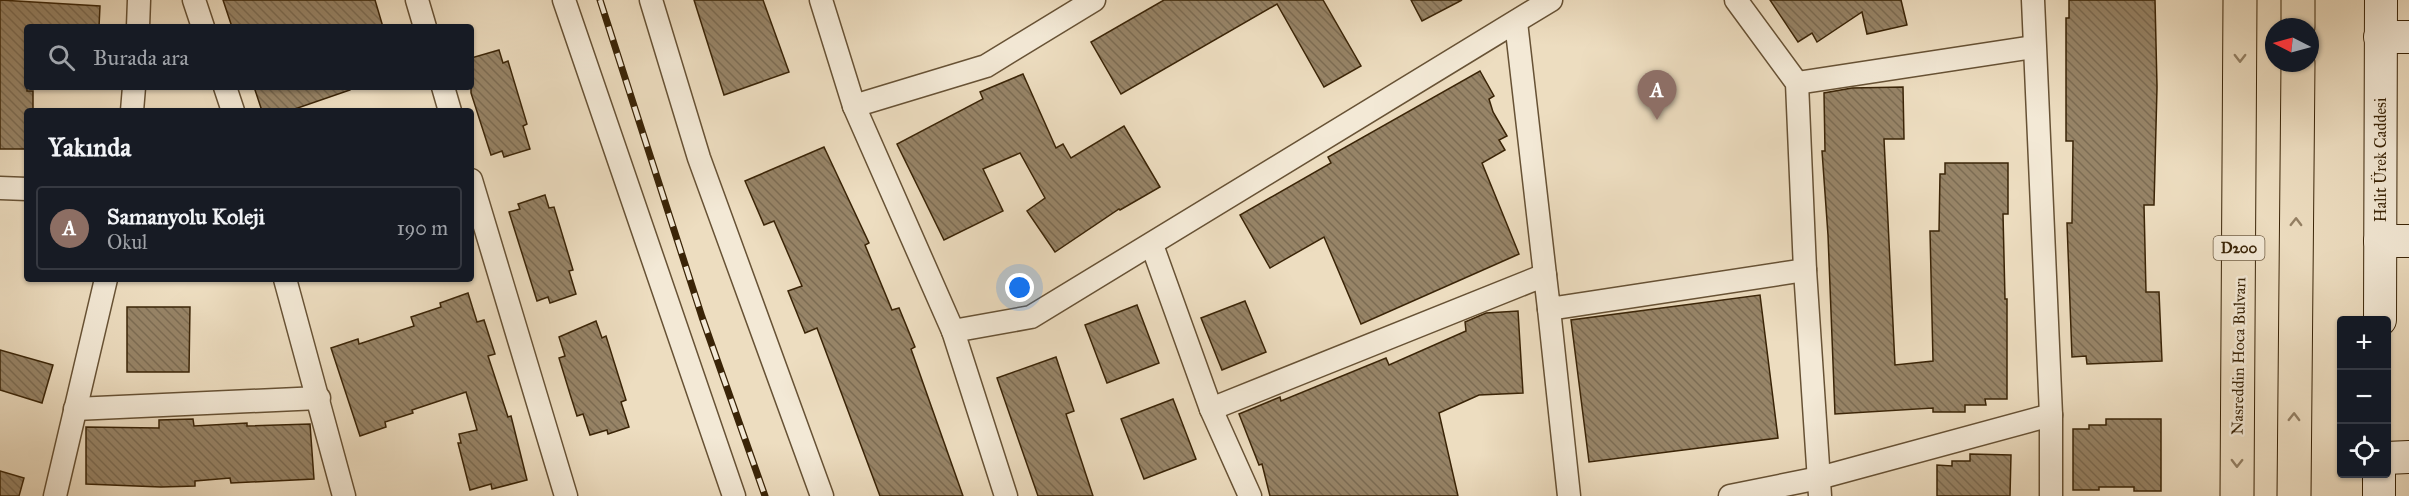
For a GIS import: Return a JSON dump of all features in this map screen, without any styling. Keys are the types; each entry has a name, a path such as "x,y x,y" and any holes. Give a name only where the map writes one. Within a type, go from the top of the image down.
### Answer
{"highway":[{"name":"Nasreddin Hoca Bulvarı","path":"2237,496 2240,0"},
{"path":"2298,0 2298,18"},
{"path":"2294,496 2298,72"}],"street":[{"path":"138,24 139,0"},
{"path":"194,0 202,24"},
{"path":"417,0 424,24"},
{"path":"564,0 734,496"},
{"path":"651,0 699,158 822,496"},
{"path":"821,0 854,106 952,331 1006,496"},
{"path":"854,106 986,66 1094,0"},
{"path":"952,331 1031,317 1551,0"},
{"path":"1736,0 1797,83 1805,270 1819,487"},
{"path":"2033,0 2033,47 2051,415 2050,496"},
{"name":"Halit Ürek Caddesi","path":"2380,0 2395,37 2394,241 2381,316"},
{"path":"1516,21 1569,496"},
{"path":"1797,83 2033,47"},
{"path":"132,108 134,90"},
{"path":"226,90 232,108"},
{"path":"444,90 449,108"},
{"path":"0,188 24,189"},
{"path":"474,190 566,496"},
{"path":"1152,245 1211,409 1250,496"},
{"path":"1549,309 1805,270"},
{"path":"1211,409 1545,275"},
{"path":"55,496 105,282"},
{"path":"286,282 344,496"},
{"path":"75,409 319,398"},
{"path":"1730,496 1819,487 2051,415"},
{"path":"2391,458 2409,457"},
{"path":"2379,478 2379,496"}],"building":[{"path":"0,0 100,6 99,24 24,24 24,90 33,91 33,108 24,108 24,149 0,149"},
{"path":"223,0 375,0 382,24 231,24"},
{"path":"694,0 763,0 789,72 724,95"},
{"path":"1164,0 1323,0 1361,66 1324,87 1277,4 1121,94 1091,42"},
{"path":"1411,0 1462,0 1422,21"},
{"path":"1770,0 1901,0 1907,25 1867,34 1862,12 1817,42 1812,33 1798,42"},
{"path":"2069,0 2155,0 2157,87 2154,205 2144,205 2146,292 2159,292 2162,361 2087,364 2086,356 2072,357 2067,223 2072,223 2073,141 2066,141 2066,18 2069,18"},
{"path":"499,50 503,63 508,61 527,124 523,126 530,149 504,157 502,151 491,155 471,93 471,90 474,90 474,57"},
{"path":"1480,71 1494,96 1489,99 1493,112 1507,136 1499,140 1505,150 1482,163 1519,254 1361,324 1324,237 1270,268 1240,215 1331,163 1328,157"},
{"path":"1023,74 1056,148 1063,144 1071,158 1124,126 1160,187 1119,209 1055,252 1027,211 1045,198 1020,153 983,169 1003,211 944,240 897,144 983,99 980,92"},
{"path":"1903,87 1904,139 1884,139 1895,365 1933,361 1930,231 1939,231 1940,174 1945,174 1945,163 2008,163 2008,214 2003,214 2005,299 2007,299 2007,399 1985,399 1986,405 1965,405 1965,412 1933,412 1933,408 1835,414 1828,235 1822,151 1825,151 1824,93 1852,88"},
{"path":"255,90 350,90 298,108 261,108"},
{"path":"824,147 869,243 865,245 892,310 899,308 915,347 911,349 963,496 880,496 817,328 805,333 788,291 802,286 774,221 764,225 745,181"},
{"path":"545,195 549,208 554,207 573,270 569,271 576,294 550,303 548,297 537,301 509,212 520,209 518,204"},
{"path":"468,293 477,322 484,320 495,354 488,356 508,417 511,416 527,480 492,489 491,484 470,490 458,443 461,443 459,434 477,430 466,392 412,410 413,413 385,422 386,427 360,436 331,348 358,339 359,344 414,326 411,317 441,307 440,303"},
{"path":"1760,295 1778,438 1589,462 1571,320"},
{"path":"1245,301 1266,352 1222,370 1201,318"},
{"path":"1137,305 1159,363 1107,383 1085,325"},
{"path":"127,307 190,307 189,372 127,372"},
{"path":"1518,311 1523,393 1479,395 1439,413 1458,496 1270,496 1262,464 1259,465 1239,414 1280,397 1281,401 1386,358 1389,365 1466,331 1465,322 1486,313"},
{"path":"596,321 602,338 606,336 626,400 621,402 629,427 608,434 607,430 590,435 583,414 577,416 570,394 559,358 565,356 559,337"},
{"path":"0,350 53,365 42,403 0,390"},
{"path":"1056,357 1074,411 1066,414 1093,496 1038,496 997,378"},
{"path":"1173,399 1196,459 1144,479 1121,419"},
{"path":"193,419 194,426 247,423 247,426 310,424 314,479 231,483 230,478 195,481 195,486 161,487 86,484 86,427 159,428 159,420"},
{"path":"2106,419 2161,419 2161,491 2134,491 2134,487 2073,490 2073,429 2089,429 2089,425 2106,425"},
{"path":"1970,454 2011,455 2010,496 1937,496 1937,465 1952,466 1952,461 1970,461"},
{"path":"0,471 24,478 19,496 0,496"}],"railway":[{"path":"600,0 702,317 765,496"}],"place":[{"name":"Samanyolu Koleji","path":"1657,120"}]}
